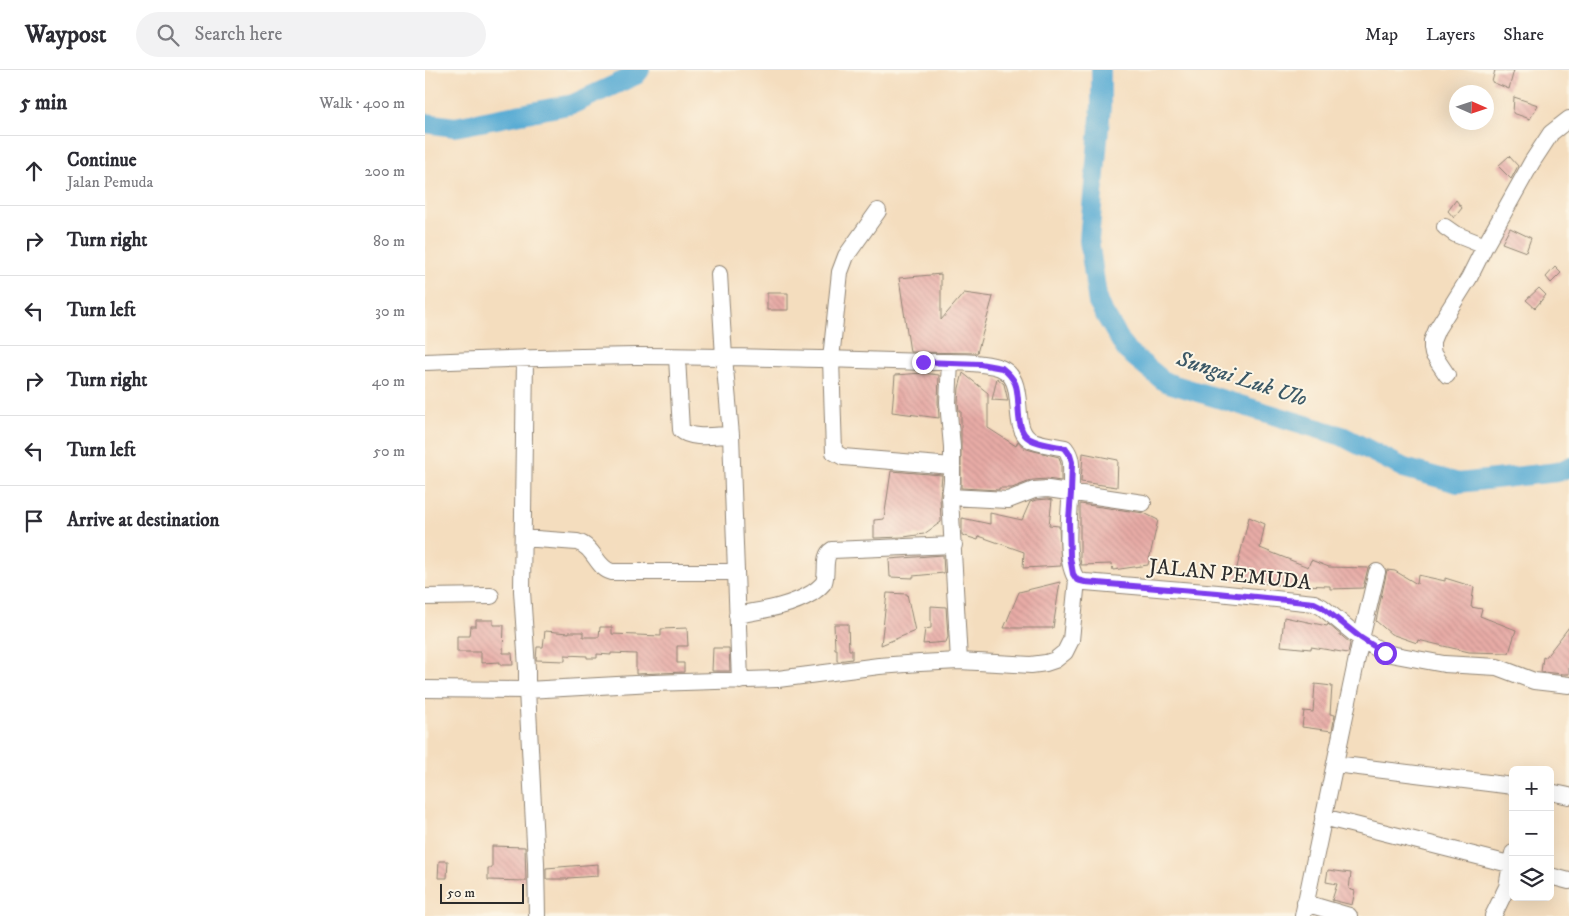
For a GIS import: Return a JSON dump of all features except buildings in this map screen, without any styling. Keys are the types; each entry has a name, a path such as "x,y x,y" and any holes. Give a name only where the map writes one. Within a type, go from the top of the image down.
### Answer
{"street":[{"path":"1447,375 1433,354 1431,341 1469,278 1518,185 1538,152 1551,133 1569,119"},
{"path":"878,211 846,256 841,272 831,359 834,452 843,457 952,466"},
{"path":"1445,227 1455,234 1485,246"},
{"path":"719,274 723,357 731,435 740,681"},
{"path":"677,356 681,430 686,434 696,436 731,435"},
{"path":"425,362 525,358 677,356 950,362 1002,368 1015,383 1021,426 1024,433 1029,439 1041,444 1065,448 1070,455 1072,462 1069,520 1070,557 1073,574 1077,580 1071,640 1065,652 1055,660 1046,663 1031,665 959,661 879,666 778,679 740,681 653,683 527,690 425,689"},
{"path":"525,358 522,591 537,916"},
{"path":"950,362 948,402 952,447 950,497 959,661"},
{"path":"950,497 1008,500 1041,489 1048,489 1143,504"},
{"path":"523,538 585,544 605,570 612,572 735,572"},
{"path":"737,615 782,607 803,598 817,589 823,584 826,575 828,552 832,550 954,544"},
{"path":"1349,916 1304,909 1361,638 1377,572"},
{"name":"JALAN PEMUDA","path":"1077,580 1314,603 1322,607 1361,638 1385,653 1444,664 1497,667 1534,680 1569,685"},
{"path":"425,597 491,596"},
{"path":"1335,764 1509,786"},
{"path":"1554,793 1569,796"},
{"path":"1323,817 1509,860"},
{"path":"1493,916 1507,887 1509,877"},
{"path":"1554,877 1569,881"}],"waterway":[{"name":"Sungai Luk Ulo","path":"425,123 455,127 573,104 636,75 640,70"},
{"name":"Sungai Luk Ulo","path":"1101,70 1101,106 1089,240 1098,303 1126,350 1165,382 1342,436 1404,468 1458,483 1558,472 1569,467"}],"route":[{"path":"923,362 980,364 1002,368 1015,383 1021,426 1024,433 1029,439 1041,444 1065,448 1070,455 1072,462 1069,520 1070,557 1073,574 1077,580 1314,603 1322,607 1361,638 1385,653"}]}
